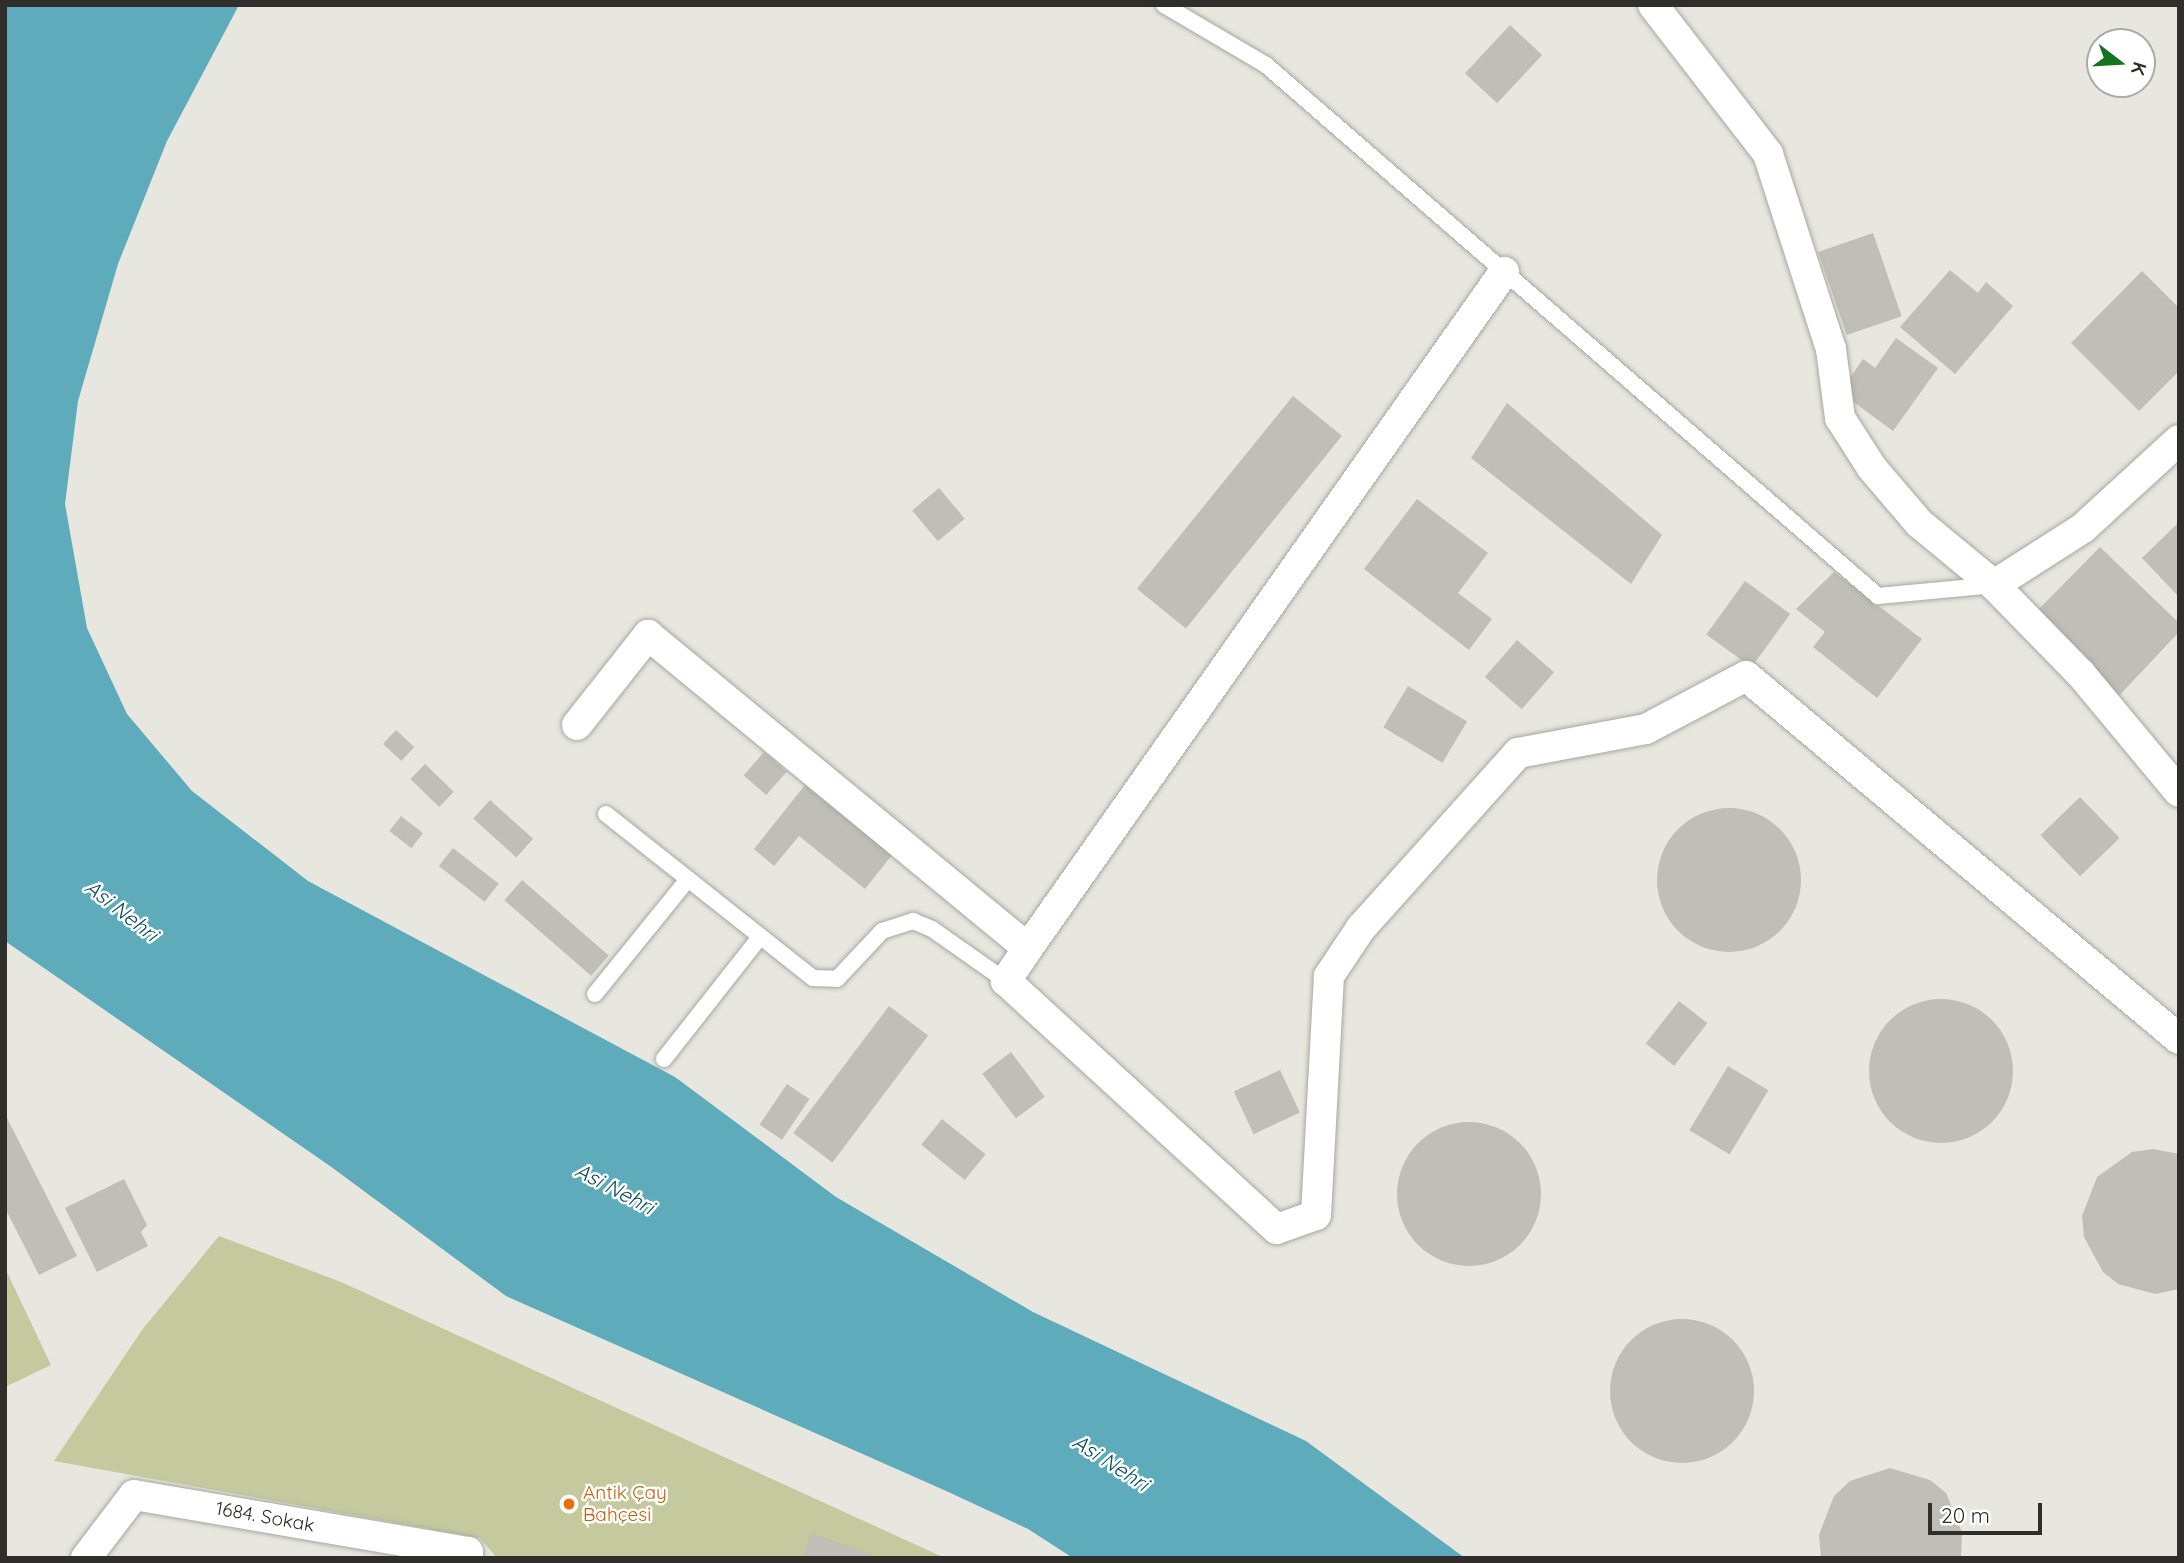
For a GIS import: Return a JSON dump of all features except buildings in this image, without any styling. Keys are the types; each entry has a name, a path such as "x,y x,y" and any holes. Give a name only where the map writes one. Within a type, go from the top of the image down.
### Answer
{"street":[{"path":"1653,5 1768,154 1831,349 1840,418 1892,496 1994,585 2081,674 2179,792"},
{"path":"1504,272 1006,981 1277,1229 1316,1215 1329,976 1361,928 1518,753 1646,729 1746,676 2179,1039"},
{"path":"1994,585 2083,528 2179,440"},
{"path":"576,725 648,635 1028,948"},
{"name":"1684. Sokak","path":"86,1558 134,1495 468,1552 468,1558"}],"lane":[{"path":"1164,5 1266,65 1878,596 1994,585"},
{"path":"606,814 813,978 825,981 847,972 881,931 913,921 932,929 1006,981"},
{"path":"595,994 688,879"},
{"path":"664,1059 760,937"}],"green space":[{"path":"219,1236 341,1282 945,1558 497,1558 480,1538 54,1461 142,1330"},
{"path":"5,1268 51,1365 5,1387"}],"water":[{"name":"Asi Nehri","path":"5,5 239,5 167,141 118,264 78,401 65,504 87,628 127,714 192,791 308,881 675,1077 836,1197 1033,1312 1306,1441 1465,1558 1073,1558 1028,1529 944,1490 506,1296 330,1166 5,941"}],"place":[{"name":"Antik Çay Bahçesi","path":"569,1504"}]}
